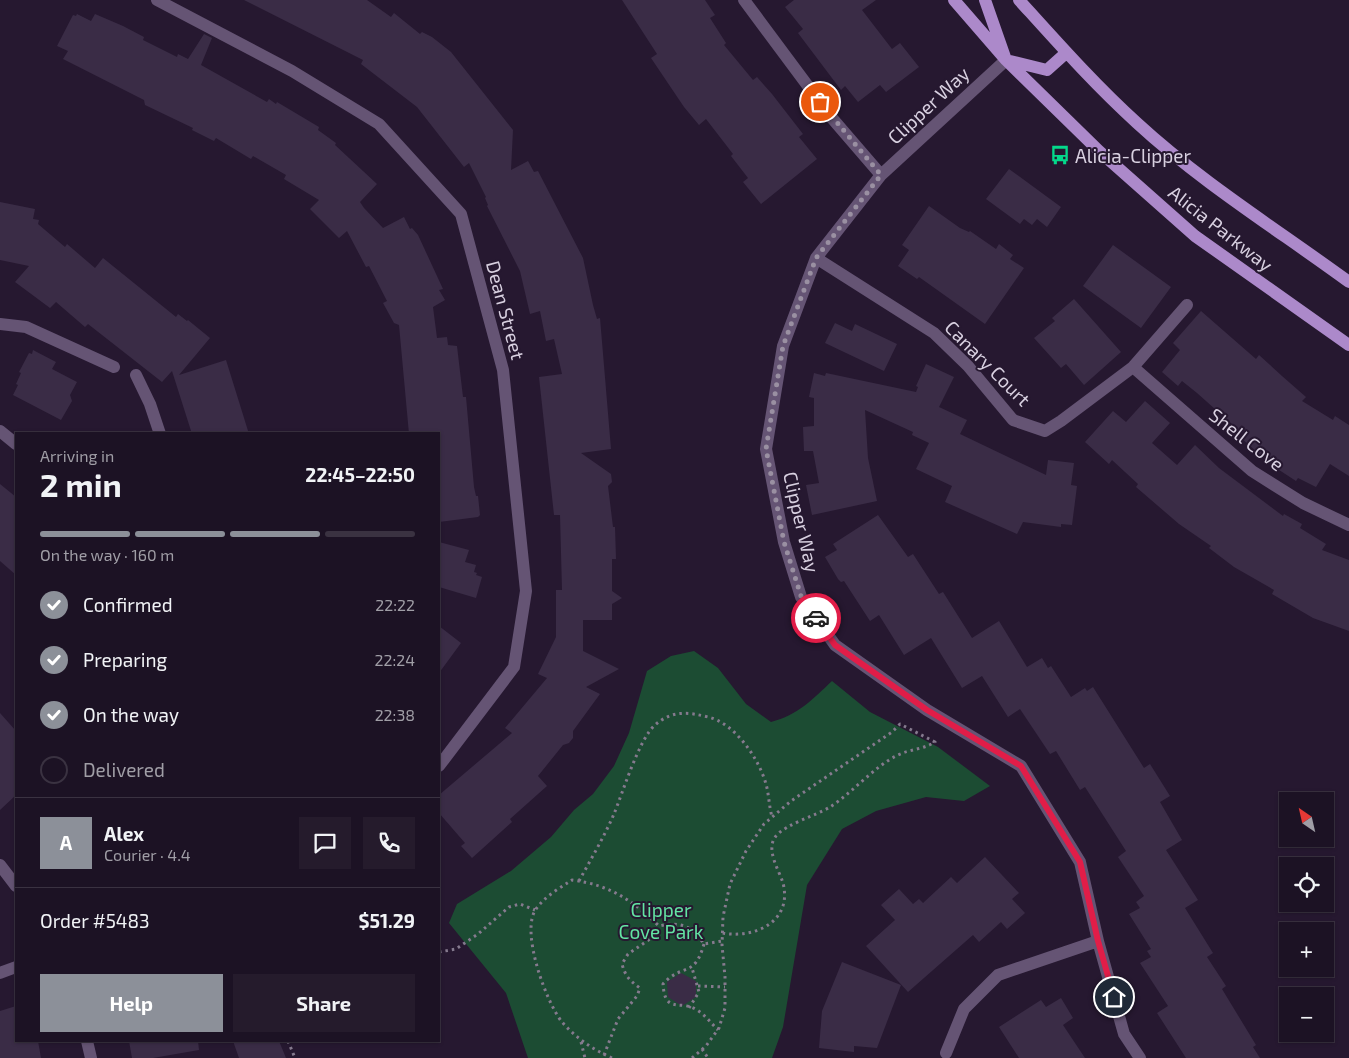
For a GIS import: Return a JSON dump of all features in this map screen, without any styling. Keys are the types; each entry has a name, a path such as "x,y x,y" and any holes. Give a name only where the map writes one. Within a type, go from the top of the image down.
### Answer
{"main road":[{"name":"Alicia Parkway","path":"954,0 1006,60 1099,151 1195,236 1349,345"},
{"path":"985,0 1006,60 1047,70 1066,53"},
{"name":"Alicia Parkway","path":"1019,0 1066,53 1138,124 1230,197 1349,282"}],"street":[{"name":"Dean Street","path":"157,0 292,71 378,124 460,214 503,370 526,591 514,667 440,765"},
{"path":"744,0 831,117 881,175"},
{"name":"Clipper Way","path":"1006,60 881,175 816,258 783,346 766,449 784,542 801,596 835,645 927,710 1021,766 1080,862 1098,941 1124,1034 1140,1058"},
{"name":"Canary Court","path":"816,258 934,334 968,366 1013,420 1045,431 1133,367"},
{"path":"1133,367 1187,305"},
{"path":"0,324 26,327 114,367"},
{"name":"Shell Cove","path":"1133,367 1252,470 1303,503 1349,525"},
{"path":"136,375 150,404 159,432"},
{"path":"0,431 15,443"},
{"path":"0,864 15,885"},
{"path":"946,1053 964,1009 998,975 1098,941"},
{"path":"0,973 15,967"},
{"path":"87,1042 91,1058"}],"path":[{"path":"579,881 610,822 643,744 654,725 674,713 690,712 712,718 731,730 755,760 766,784 772,817"},
{"path":"692,1058 702,1050 718,1030 725,1008 722,933 730,884 746,851 764,824 837,768 892,732 900,724 935,742 924,748 895,756 829,808 783,830 775,837 772,849 784,891 784,898 779,912 768,926 750,934 722,933"},
{"path":"612,1058 581,1042 561,1020 547,995 536,966 531,936 535,910 550,895 572,880 606,886 626,898 659,926"},
{"path":"440,952 456,949 509,907 520,904 535,910"},
{"path":"604,1055 618,1019 637,996 640,988 624,974 622,964 628,954 650,939 659,926 674,923 690,927 704,944"},
{"path":"704,944 722,941"},
{"path":"704,944 699,959 692,968 671,976 663,984 667,1001 676,1006 695,1008 718,1030"},
{"path":"689,1008 699,992 692,968"},
{"path":"698,986 725,987"},
{"path":"288,1042 295,1058"},
{"path":"581,1042 585,1058"},
{"path":"702,1050 708,1058"}],"green space":[{"name":"Clipper Cove Park","path":"694,651 718,668 746,704 771,722 797,711 832,681 870,712 938,747 990,786 964,801 926,797 876,811 842,829 807,885 783,1027 772,1058 528,1058 506,993 449,923 457,904 511,871 551,837 574,810 593,794 614,766 629,733 647,671 671,656"}],"building":[{"path":"244,0 367,0 391,17 394,13 420,34 422,32 432,37 451,52 513,130 511,170 528,161 534,172 538,171 583,258 593,305 597,319 600,318 611,449 581,453 611,474 612,482 608,486 613,527 615,527 616,559 612,559 612,591 622,598 612,604 612,620 583,620 583,651 619,669 586,687 600,694 573,731 573,738 569,743 563,745 538,776 547,786 510,819 512,822 472,858 461,846 465,843 440,814 440,794 512,733 505,728 547,678 538,674 556,637 556,590 562,590 560,515 554,515 539,377 562,374 554,339 546,341 540,311 530,314 520,271 487,206 486,197 469,163 464,167 417,107 361,64 363,60"},
{"path":"622,0 705,0 715,15 710,18 726,43 724,45 753,80 757,77 772,94 803,134 799,137 817,159 761,204 743,182 748,178 731,156 733,154 706,119 699,125 684,107 651,58 657,54"},
{"path":"794,0 876,0 862,10 892,49 900,43 919,67 886,92 880,85 858,102 845,86 841,90 798,33 803,29 785,7"},
{"path":"77,14 91,21 95,14 144,37 143,40 177,57 178,54 188,59 204,34 212,38 201,65 267,102 269,99 276,104 277,102 319,127 318,130 336,143 335,145 377,184 360,202 383,228 404,217 410,229 412,228 418,235 443,289 439,290 445,300 433,307 437,338 447,337 448,345 457,346 463,397 466,397 474,487 476,496 478,496 480,515 478,517 440,522 440,432 409,432 399,325 394,323 383,303 387,301 369,266 366,267 347,231 339,238 310,209 319,200 284,179 286,175 253,156 251,159 216,138 214,141 192,130 193,128 145,105 144,100 63,59 68,51 57,46 73,15 76,16"},
{"path":"1009,169 1061,207 1047,227 1037,219 1032,225 1024,219 1020,224 986,199"},
{"path":"0,202 35,209 33,219 39,220 38,224 65,247 67,244 95,268 103,258 176,317 178,314 188,320 210,338 179,375 226,360 248,432 191,432 172,371 162,382 88,324 85,327 56,302 50,308 15,282 29,266 0,260"},
{"path":"929,206 960,228 970,231 996,249 999,244 1013,255 1010,259 1024,268 985,324 919,277 917,279 898,266 909,250 902,245"},
{"path":"1113,245 1171,287 1141,328 1083,286"},
{"path":"1074,299 1121,352 1084,385 1066,364 1061,368 1034,338 1055,321 1052,318"},
{"path":"1201,311 1256,359 1259,355 1306,397 1302,401 1333,420 1335,416 1349,425 1349,476 1330,464 1316,487 1298,478 1296,481 1273,466 1241,438 1243,434 1197,393 1182,381 1178,386 1162,372 1180,350 1173,343"},
{"path":"835,323 852,331 855,324 897,344 884,371 825,343"},
{"path":"33,350 56,362 52,369 77,382 70,395 72,401 61,420 13,395 18,385 16,384 21,373 19,372 29,353 32,354"},
{"path":"926,364 954,377 939,407 967,420 960,434 1046,475 1048,460 1074,463 1071,485 1077,486 1072,525 1061,524 1061,527 1023,522 1017,534 945,502 952,486 916,469 929,443 912,435 913,432 865,410 868,458 877,501 812,515 806,485 819,483 813,451 804,451 803,427 814,426 814,398 809,397 814,373 825,376 826,373 916,392 918,387 916,386"},
{"path":"1145,401 1170,423 1152,443 1177,465 1195,445 1219,468 1283,516 1284,514 1302,524 1300,528 1326,544 1322,550 1349,560 1349,631 1313,618 1272,594 1274,590 1234,567 1209,548 1211,546 1179,524 1136,487 1138,484 1112,460 1109,464 1085,442 1113,411 1126,422"},
{"path":"0,484 15,496 15,574 0,561"},
{"path":"878,515 908,557 913,554 939,594 943,592 972,638 999,621 1027,667 1042,658 1048,668 1051,666 1071,697 1085,688 1087,691 1093,687 1144,768 1150,764 1170,796 1160,802 1182,840 1166,850 1198,900 1185,908 1213,953 1207,957 1226,986 1222,989 1256,1045 1253,1047 1260,1058 1186,1058 1157,1013 1168,1006 1140,963 1151,957 1147,951 1151,949 1129,914 1140,908 1136,902 1144,896 1118,857 1126,851 1085,787 1080,790 1056,751 1050,754 1020,709 1008,717 982,676 962,688 931,638 904,655 879,615 870,621 844,581 841,582 838,579 825,557 837,550 833,544"},
{"path":"440,542 469,550 465,562 476,565 474,572 482,577 476,598 440,587"},
{"path":"440,627 461,643 440,672"},
{"path":"0,713 15,730 15,796 0,810"},
{"path":"985,857 1019,893 1012,899 1025,913 1007,929 1001,922 979,942 973,935 908,992 866,946 895,920 881,905 899,889 913,904 919,899 923,903 951,877 957,883"},
{"path":"842,962 901,985 877,1048 854,1046 854,1052 819,1048 822,1011"},
{"path":"681,973 696,981 696,997 682,1006 668,997 667,982"},
{"path":"1061,998 1073,1018 1063,1025 1085,1058 1019,1058 999,1027 1041,1000 1046,1007"},
{"path":"15,1006 15,1042 38,1042 41,1058 0,1058 0,1011"},
{"path":"129,1042 198,1042 199,1050 153,1058 132,1058"},
{"path":"233,1042 279,1042 286,1058 239,1058"}],"way so far":[{"path":"816,618 801,596 784,542 766,449 783,346 816,258 881,175 820,102"}],"place":[{"name":"Alicia-Clipper","path":"1060,155"}],"route":[{"path":"816,618 835,645 927,710 1021,766 1080,862 1098,941 1114,997"}]}
